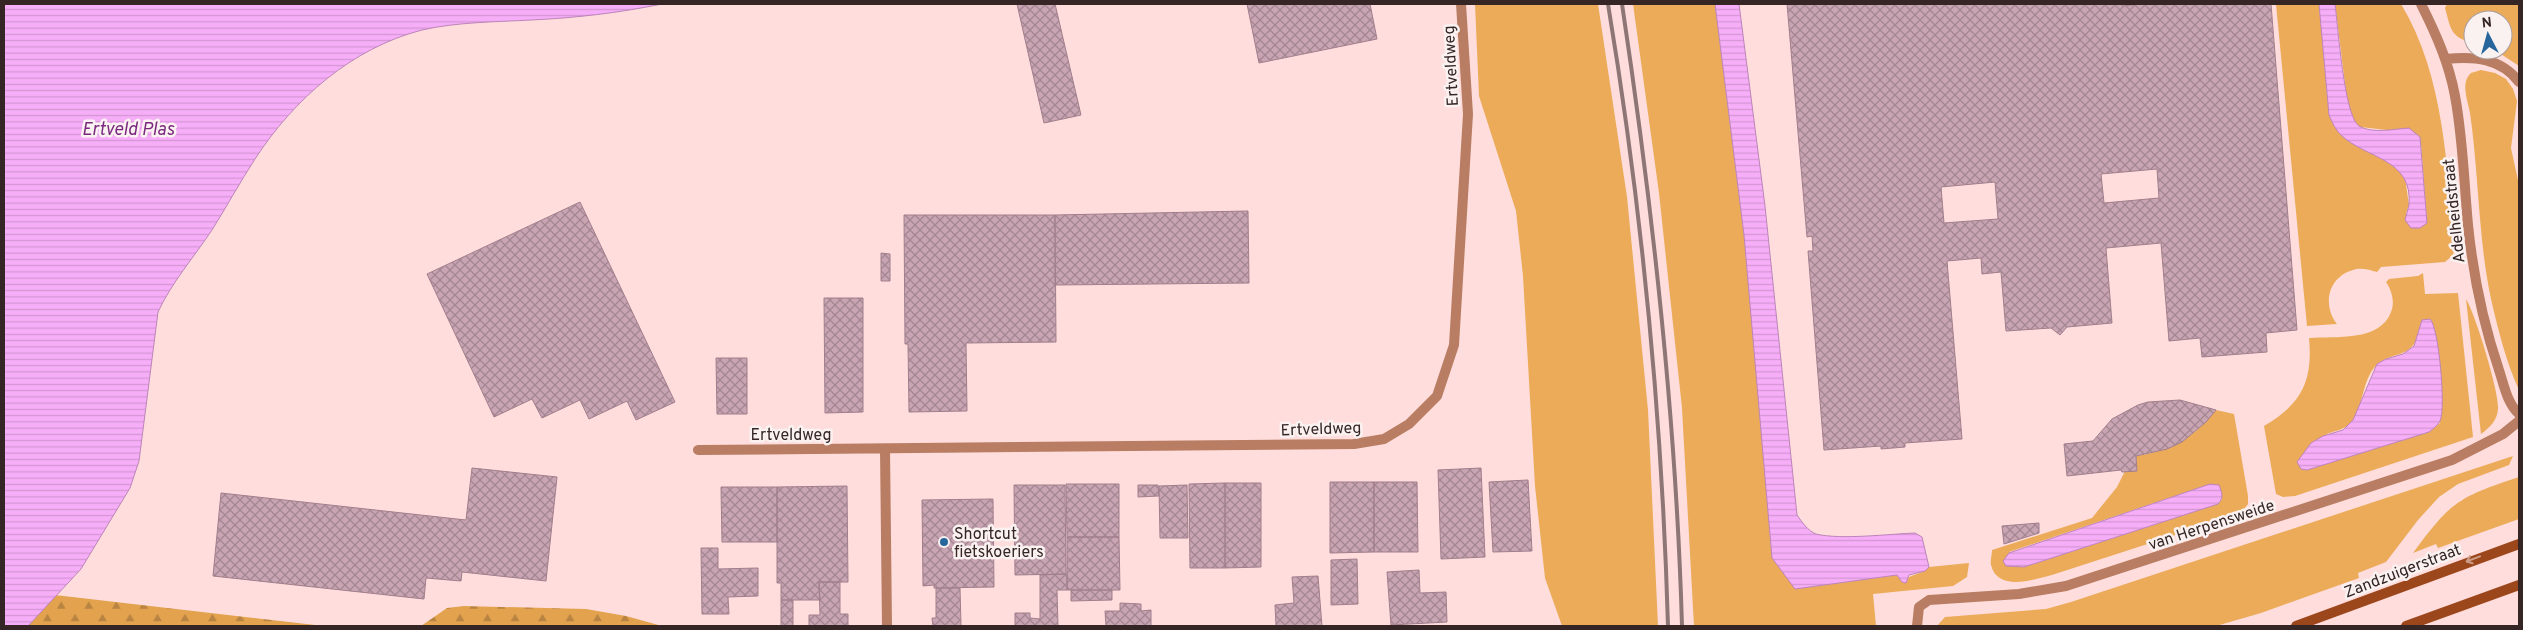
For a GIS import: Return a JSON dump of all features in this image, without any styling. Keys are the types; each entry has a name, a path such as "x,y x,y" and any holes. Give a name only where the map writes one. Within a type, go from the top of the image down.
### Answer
{"main road":[{"name":"Zandzuigerstraat","path":"2296,626 2519,544"},
{"path":"2406,626 2519,585"}],"street":[{"name":"Ertveldweg","path":"698,450 1354,444 1384,439 1409,424 1437,396 1454,345 1468,114 1461,4"},
{"name":"Adelheidstraat","path":"2421,4 2446,58 2460,129 2468,226 2480,305 2491,348 2506,393 2513,409 2519,414"},
{"path":"2446,58 2467,57 2483,59 2503,66 2519,82"},
{"name":"van Herpensweide","path":"1917,626 1918,607 1929,600 2019,594 2066,586 2452,460 2503,434 2519,421"},
{"path":"885,449 887,626"}],"shaded area":[{"path":"1475,4 1598,4 1627,197 1648,410 1658,626 1562,626 1545,578 1535,486 1523,276 1516,211 1479,96"},
{"path":"1633,4 1715,4 1744,235 1795,589 1897,575 1902,582 1929,567 1969,563 1967,577 1953,586 1873,594 1876,626 1694,626 1682,408 1659,193"},
{"path":"2276,4 2319,4 2329,115 2342,136 2396,167 2405,178 2409,205 2406,213 2427,223 2421,144 2387,130 2360,127 2353,120 2347,100 2335,4 2401,4 2416,32 2427,61 2441,122 2455,248 2453,255 2445,262 2381,267 2377,272 2359,269 2345,274 2333,285 2330,292 2330,309 2332,317 2337,324 2307,326"},
{"path":"2447,4 2519,4 2519,66 2510,60 2513,60 2513,10 2463,10 2463,40 2453,31 2445,8"},
{"path":"2481,70 2495,73 2506,79 2513,89 2517,101 2511,148 2519,185 2519,390 2510,368 2491,299 2481,230 2473,136 2465,87 2471,73"},
{"path":"2423,273 2425,294 2458,293 2473,437 2295,496 2283,497 2276,494 2264,426 2288,409 2302,389 2307,378 2309,366 2309,338 2356,336 2377,328 2385,322 2393,304 2390,289 2386,282 2389,279 2418,276","holes":["2418,337 2440,423 2429,432 2307,470 2301,469 2323,437 2345,427 2353,420 2357,414 2369,376 2378,364 2389,357 2410,349"]},
{"path":"2466,299 2486,354 2498,401 2495,420 2481,434"},
{"path":"2216,410 2234,414 2248,496 2248,504 2240,514 2038,579 2018,582 2009,581 2001,579 1995,574 1991,565 1992,550 2092,518 2117,487 2125,471 2137,470 2136,456 2160,451 2181,441 2208,420","holes":["2210,484 2215,484 2222,499 2218,504 2024,567 2009,552"]},
{"path":"2513,456 2509,465 2458,484 2439,497 2418,520 2386,562 2358,573 2359,578 2261,613 2216,626 1937,626 1945,617 2046,609 2071,602"},
{"path":"2519,477 2519,519 2438,548 2436,544 2413,553 2437,522 2458,503 2482,490"}],"green space":[{"path":"55,595 324,626 28,626"},
{"path":"464,606 586,609 626,616 662,626 421,626 447,608"}],"water":[{"name":"Ertveld Plas","path":"4,4 662,4 580,16 462,24 422,30 396,38 372,49 327,79 307,97 288,116 255,159 212,230 176,280 158,312 139,461 130,488 81,569 28,626 4,626"},
{"path":"1715,4 1739,4 1765,206 1797,515 1813,533 1826,536 1851,537 1915,533 1922,537 1929,567 1925,571 1909,575 1906,583 1902,582 1897,575 1795,589 1772,558 1744,235"},
{"path":"2319,4 2335,4 2349,106 2359,126 2370,130 2409,128 2420,137 2427,223 2420,228 2411,228 2405,220 2409,205 2408,189 2404,178 2386,161 2351,143 2341,135 2331,120"},
{"path":"2430,319 2436,337 2441,368 2442,414 2438,424 2429,432 2307,470 2301,469 2297,462 2311,443 2323,436 2343,430 2353,420 2377,364 2403,354 2414,346 2422,320"},
{"path":"2210,484 2219,485 2221,490 2222,495 2218,504 2024,567 2006,566 2003,561 2009,553"}],"building":[{"path":"1017,4 1055,4 1081,115 1044,123"},
{"path":"1247,4 1370,4 1377,39 1259,63"},
{"path":"1787,4 2122,4 2122,6 2141,4 2271,4 2297,330 2266,333 2267,352 2202,357 2200,338 2169,341 2161,243 2106,248 2112,323 2067,327 2060,335 2051,328 2006,331 2001,272 1982,274 1981,258 1947,261 1962,439 1905,443 1905,447 1881,449 1881,446 1824,450 1808,251 1813,251 1812,236 1807,237","holes":["2157,169 2159,198 2104,203 2101,174","1995,182 1998,219 1944,223 1941,187"]},
{"path":"580,202 675,402 636,420 627,401 589,419 580,400 542,418 532,399 494,417 427,274"},
{"path":"1248,211 1249,283 1055,285 1055,215"},
{"path":"904,215 1055,215 1056,342 966,343 967,411 909,412 908,344 905,344"},
{"path":"881,253 890,254 890,281 881,281"},
{"path":"824,298 863,298 863,412 825,413"},
{"path":"716,358 747,358 747,414 717,414"},
{"path":"2180,400 2216,410 2206,422 2182,442 2167,449 2136,456 2137,471 2122,472 2121,470 2067,476 2064,444 2093,441 2112,419 2138,405 2148,402"},
{"path":"472,468 557,477 546,581 462,572 461,581 426,578 424,599 213,576 221,493 466,520"},
{"path":"1481,468 1485,557 1441,559 1438,470"},
{"path":"1528,480 1532,551 1493,552 1489,482"},
{"path":"1330,482 1374,482 1374,552 1330,553"},
{"path":"1374,482 1417,482 1418,552 1374,552"},
{"path":"1225,483 1261,483 1261,567 1225,568"},
{"path":"1225,483 1225,568 1190,568 1189,484"},
{"path":"1066,484 1119,484 1119,537 1067,537"},
{"path":"1014,485 1065,485 1066,574 1015,575"},
{"path":"1138,485 1158,485 1159,496 1138,497"},
{"path":"1187,485 1188,538 1160,538 1159,486"},
{"path":"847,486 848,582 819,582 820,600 781,600 781,583 777,583 777,487"},
{"path":"721,487 777,487 777,542 722,542"},
{"path":"993,499 994,587 934,588 934,585 923,586 922,500"},
{"path":"2039,523 2039,533 2004,544 2002,526"},
{"path":"1067,537 1119,537 1120,590 1067,590"},
{"path":"701,548 718,548 718,569 758,568 758,596 728,597 729,614 702,614"},
{"path":"1357,559 1358,604 1331,605 1331,560"},
{"path":"1419,570 1420,593 1446,592 1447,622 1391,625 1387,572"},
{"path":"1067,574 1067,590 1057,590 1058,626 1015,626 1015,613 1030,613 1030,618 1040,619 1040,575"},
{"path":"1318,576 1322,626 1276,626 1275,605 1294,603 1292,577"},
{"path":"819,582 840,582 840,614 848,614 848,626 809,626 809,615 820,615"},
{"path":"936,588 960,588 961,626 933,626 932,618 936,618"},
{"path":"1071,590 1112,590 1112,600 1071,601"},
{"path":"781,600 793,600 793,626 781,626"},
{"path":"1120,603 1141,604 1141,611 1151,610 1151,626 1106,626 1105,611 1120,611"}],"railway":[{"path":"1608,4 1631,158 1648,314 1661,470 1668,626"},
{"path":"1622,4 1644,159 1669,392 1682,626"}],"place":[{"name":"Shortcut fietskoeriers","path":"944,542"}]}
